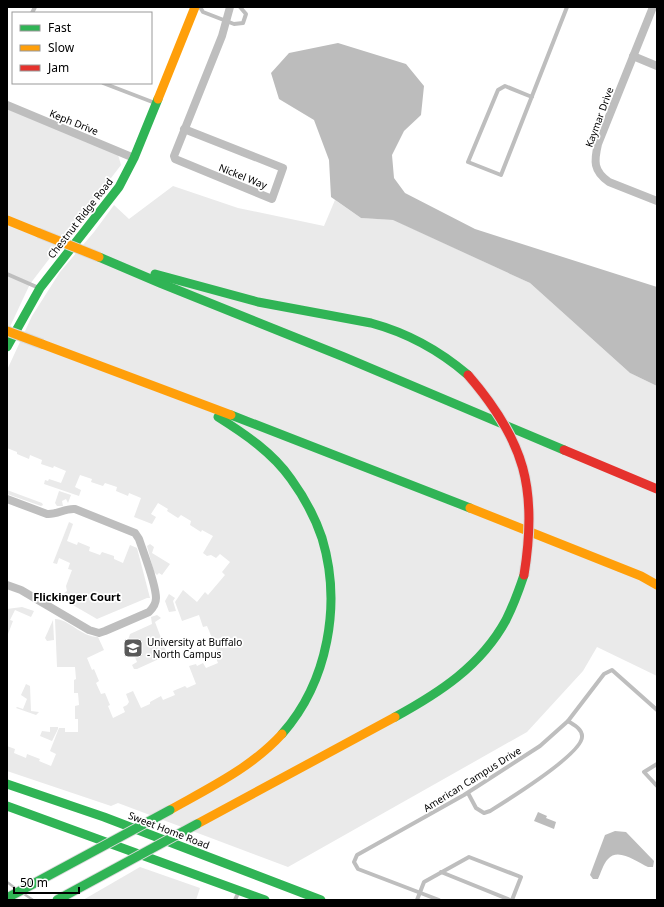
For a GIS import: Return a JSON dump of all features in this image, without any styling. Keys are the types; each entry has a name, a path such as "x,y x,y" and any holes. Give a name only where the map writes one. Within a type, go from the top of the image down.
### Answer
{"main road":[{"name":"Chestnut Ridge Road","path":"7,346 40,288 119,187 134,158 195,7"},
{"path":"7,220 344,357 657,489"},
{"path":"58,900 441,690 458,677 480,656 504,623 513,605 524,575 529,543 530,504 525,475 514,442 501,415 483,391 450,359 432,347 404,333 389,328 371,323 258,302 119,265"},
{"path":"7,331 474,509 641,576 657,585"},
{"path":"7,898 170,810 249,764 269,747 288,727 305,702 318,673 327,642 331,608 330,574 325,547 313,516 296,486 280,466 259,445 236,428 191,400"},
{"name":"Sweet Home Road","path":"7,784 104,817 321,900"},
{"path":"7,806 237,896 265,900"}],"street":[{"name":"Nickel Way","path":"184,129 283,168 272,199 175,159 174,156 184,129 222,36 230,7"},
{"name":"Kaymar Drive","path":"653,7 598,144 595,158 598,172 609,182 657,201"},
{"path":"633,56 657,66"},
{"name":"Keph Drive","path":"7,105 134,158"},
{"path":"7,499 53,515 68,509 74,509 135,533 139,539 155,589 155,603 153,609 149,612 99,633 89,630 21,590 7,585"}],"lane":[{"path":"200,7 203,12 225,22 234,24 243,23 246,14 240,7"},
{"path":"532,97 505,86 498,90 468,162 501,175 532,97 567,7"},
{"path":"106,84 156,104"},
{"path":"7,274 40,288"},
{"name":"American Campus Drive","path":"439,900 358,869 354,862 357,855 468,793 540,746 568,721 604,674 612,670 657,710"},
{"path":"468,793 476,808 484,813 531,784 578,748 582,742 580,730 568,721"},
{"path":"657,764 644,772 657,786"},
{"path":"417,900 424,882 441,872 469,857 521,877 511,900 441,872"}],"shaded area":[{"path":"338,43 406,64 424,86 421,115 404,131 392,155 394,178 405,193 475,229 657,287 657,386 630,373 530,283 393,220 361,218 331,197 329,160 314,120 279,99 271,73 289,53"},
{"path":"7,105 117,151 121,165 30,284 7,333"},
{"path":"173,186 238,208 324,226 335,200 361,218 394,220 530,283 630,373 657,386 657,676 597,647 583,671 527,732 288,867 118,803 111,806 7,771 7,746 15,749 14,753 26,758 27,754 40,759 39,761 51,766 56,754 50,751 59,728 65,728 65,732 78,732 78,719 75,719 75,706 79,705 78,693 74,693 74,680 76,679 75,667 57,667 55,619 65,622 86,634 98,637 104,650 87,658 99,681 96,683 101,694 105,693 113,718 125,712 123,707 129,702 126,694 133,691 141,708 150,704 150,702 161,696 163,700 175,695 173,691 185,686 187,688 196,684 189,666 196,664 197,666 203,663 206,668 218,663 213,651 217,650 207,626 203,627 199,615 182,621 175,602 183,590 197,602 205,592 208,595 225,575 222,572 230,562 220,554 216,558 211,555 207,556 203,553 213,536 202,530 201,532 190,525 191,521 181,515 178,518 158,503 151,514 156,517 152,524 134,517 141,498 129,493 128,496 116,491 117,487 105,483 103,486 91,482 92,479 80,475 75,487 81,490 79,496 44,484 45,480 48,481 49,479 61,483 66,471 54,466 53,468 41,464 42,460 30,455 29,459 7,448 7,370 32,316 60,272 94,232 114,205 129,219"},
{"path":"7,490 42,503 43,505 41,506 7,494"},
{"path":"59,491 71,495 68,503 66,499 62,501 63,506 57,506 55,503"},
{"path":"69,522 73,524 67,541 77,545 78,542 90,547 89,551 100,555 102,552 114,556 114,559 123,563 130,545 137,548 150,598 97,619 59,597 67,591 66,586 72,570 68,569 70,563 59,558 57,564 53,563"},
{"path":"150,544 154,547 152,553 170,564 162,575 159,573 157,575 154,572 147,546"},
{"path":"169,594 175,598 173,601 176,611 169,612 165,601"},
{"path":"22,607 34,611 31,617 15,610 10,620 13,621 8,634 7,609"},
{"path":"157,615 161,618 155,622 166,651 171,650 172,653 134,669 132,665 137,662 128,640 130,634 152,624 151,617"},
{"path":"53,620 54,640 47,641 45,638"},
{"path":"26,684 30,686 31,711 39,712 36,715 16,708 23,709 27,699 21,695"},
{"path":"50,727 58,727 52,741 40,736 42,731 50,732"},
{"path":"538,812 547,816 546,818 556,822 554,829 534,821"},
{"path":"615,831 626,832 654,861 653,867 648,867 628,857 617,854 606,861 598,879 593,879 590,875 605,835"},
{"path":"140,867 200,888 196,900 83,900"}],"waterway":[{"path":"7,882 15,888"},
{"path":"24,894 33,900"}],"traffic: fast":[{"path":"7,347 40,288 119,187 134,158 158,99"},
{"path":"99,257 344,357 564,450"},
{"path":"155,274 258,302 371,323 385,327 422,343 446,358 468,375"},
{"path":"231,415 470,508"},
{"path":"218,417 267,452 291,479 313,515 322,538 328,563 331,589 327,641 320,667 310,691 298,713 282,734"},
{"path":"395,717 443,688 458,677 484,651 506,620 524,575"},
{"path":"7,784 104,817 321,900"},
{"path":"7,806 265,900"},
{"path":"7,898 170,810"},
{"path":"57,900 197,824"}],"traffic: slow":[{"path":"158,99 195,7"},
{"path":"7,220 39,233"},
{"path":"39,233 99,257"},
{"path":"7,331 42,344"},
{"path":"42,344 231,415"},
{"path":"470,508 641,576 657,585"},
{"path":"197,824 395,717"},
{"path":"170,810 243,767 257,757 282,734"}],"traffic: jam":[{"path":"468,375 503,422 523,468 529,517 528,544 524,575"},
{"path":"564,450 657,489"}],"place":[{"name":"University at Buffalo - North Campus","path":"133,648"}],"district":[{"name":"Flickinger Court","path":"77,596"}]}
